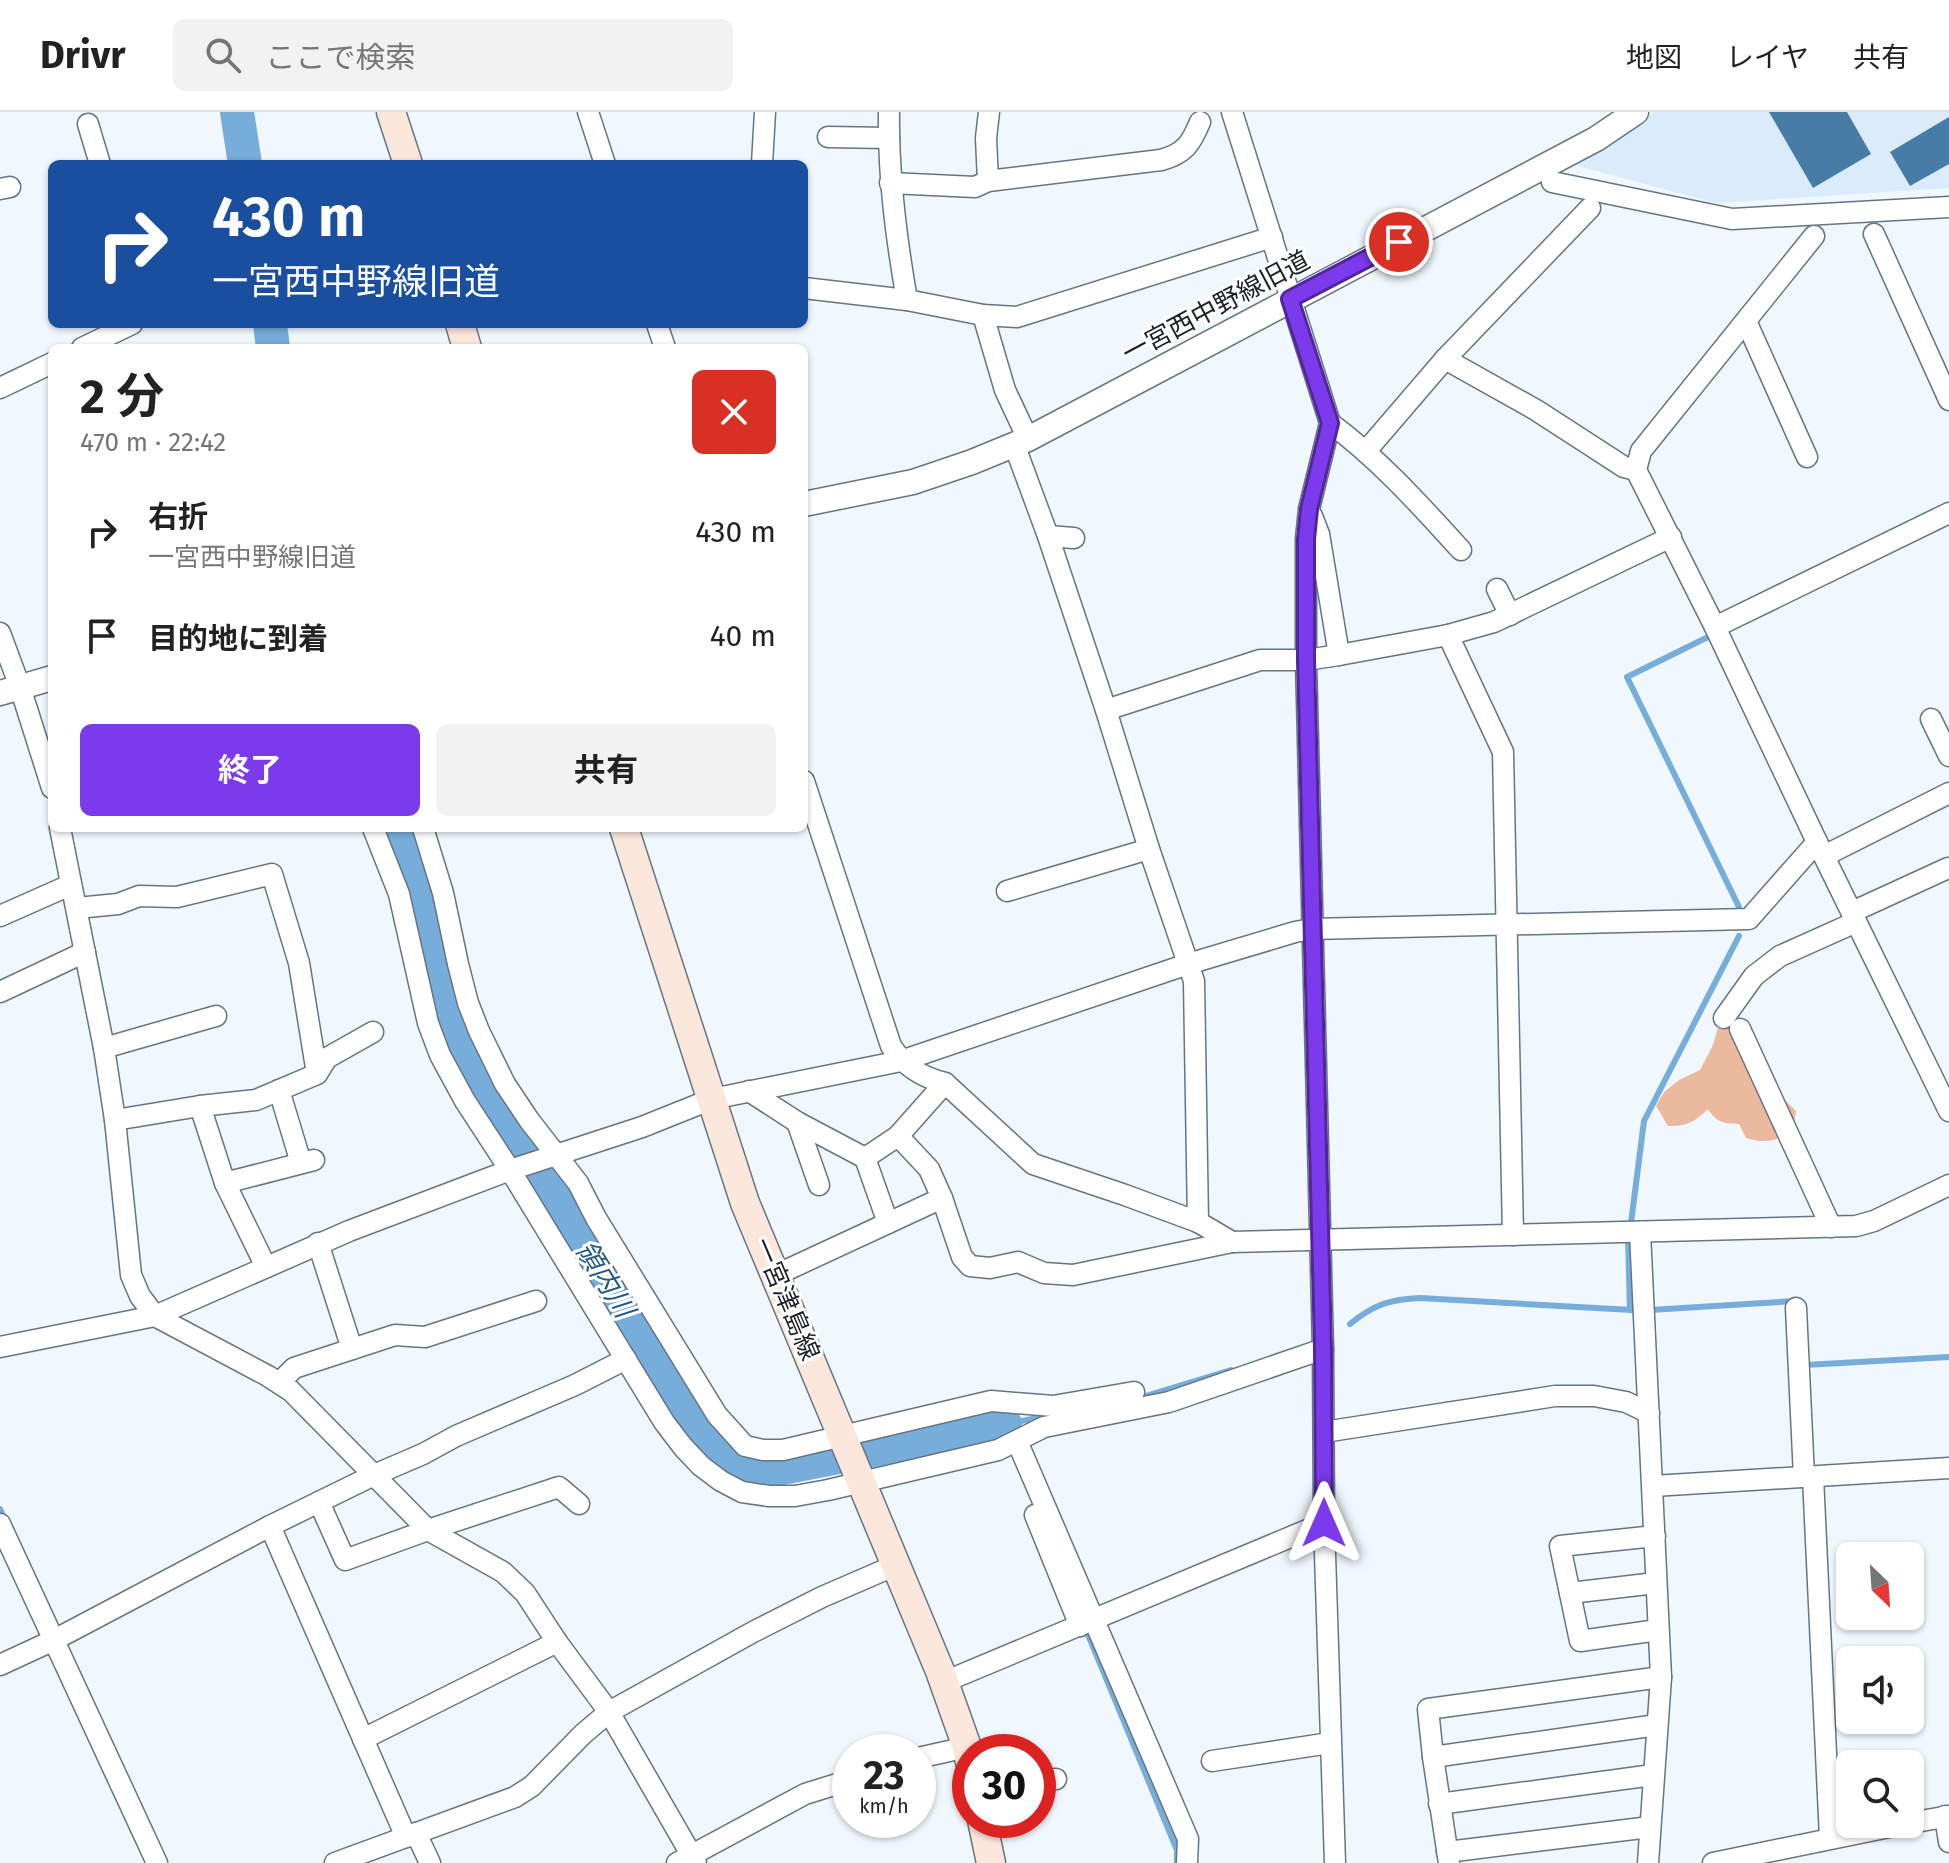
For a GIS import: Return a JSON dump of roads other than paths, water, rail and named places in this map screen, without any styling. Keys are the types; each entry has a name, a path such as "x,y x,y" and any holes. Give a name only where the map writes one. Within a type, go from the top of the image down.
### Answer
{"main road":[{"path":"391,112 407,160"},
{"name":"一宮津島線","path":"625,832 745,1203 944,1682 961,1734"},
{"path":"986,1838 991,1863"}],"street":[{"path":"588,112 604,160"},
{"path":"762,160 765,112"},
{"path":"889,112 890,183 907,300"},
{"path":"988,181 986,138 989,112"},
{"path":"1232,112 1330,423 1309,509 1306,539 1306,660 1323,1349 1324,1523 1335,1863"},
{"name":"一宮西中野線旧道","path":"808,503 913,482 1021,442 1596,139 1636,112"},
{"path":"890,183 975,187 988,181 1161,160 1177,156 1193,140 1200,122"},
{"path":"88,124 99,160"},
{"path":"828,137 889,138"},
{"path":"1552,182 1732,219 1949,207"},
{"path":"1366,451 1445,359 1590,208"},
{"path":"1874,234 1949,400"},
{"path":"1814,236 1641,451 1636,470 1949,1111"},
{"path":"808,288 907,300 983,315 1017,317 1272,237"},
{"path":"983,315 1048,536 1194,981 1198,1222"},
{"path":"1746,321 1807,457"},
{"path":"90,344 124,328"},
{"path":"1445,359 1536,410 1624,467 1636,470"},
{"path":"0,388 48,365"},
{"path":"1330,423 1366,451 1461,550"},
{"path":"1309,509 1319,534 1339,655"},
{"path":"1715,627 1949,513"},
{"path":"1048,536 1074,538"},
{"path":"1106,710 1260,660 1306,660 1339,655 1448,635 1494,622 1671,537"},
{"path":"1497,589 1510,615"},
{"path":"0,633 10,690 48,779"},
{"path":"1448,635 1503,752 1513,1235"},
{"path":"10,690 48,679"},
{"path":"1931,719 1949,756"},
{"path":"808,793 891,1046 901,1061 927,1079 945,1083 1033,1164 1198,1222 1232,1242"},
{"path":"0,1347 155,1316 318,1243 510,1170 642,1127 712,1099 901,1061 1188,964 1295,932 1311,929 1749,919 1821,849 1949,793"},
{"path":"61,832 104,1048 115,1120 131,1275 140,1296 155,1316 291,1391 428,1530 503,1572 525,1593 609,1712 688,1861 805,1794 832,1786"},
{"path":"375,832 399,894 428,1023 440,1055 465,1101 664,1422 701,1466 721,1481 742,1492 769,1496 795,1496 861,1482 998,1450 1044,1427 1169,1402 1323,1349"},
{"path":"424,832 443,893 468,1003 505,1084 578,1183 596,1218 717,1415 745,1446 783,1450 991,1401 1053,1406 1134,1392"},
{"path":"1007,891 1149,849"},
{"path":"1831,1227 1732,1024 1754,976 1780,956 1948,868"},
{"path":"77,908 118,904 139,896 177,897 272,874 299,963 317,1074"},
{"path":"0,916 70,885"},
{"path":"0,992 85,952"},
{"path":"104,1048 216,1016"},
{"path":"115,1120 256,1100 317,1074 327,1058 373,1032"},
{"path":"865,1158 898,1136 945,1083"},
{"path":"225,1183 307,1162 279,1090"},
{"path":"749,1091 797,1122 865,1158 888,1223"},
{"path":"200,1106 225,1183 266,1267"},
{"path":"797,1122 819,1185"},
{"path":"898,1136 929,1169 962,1257 970,1266 990,1268 1018,1262 1044,1273 1073,1275 1232,1242 1856,1226 1874,1221 1949,1185"},
{"path":"776,1275 942,1198"},
{"path":"1640,1232 1661,1677 1648,1863"},
{"path":"318,1243 352,1349"},
{"path":"279,1383 294,1368 395,1335 425,1337 536,1301"},
{"path":"1796,1308 1830,1838"},
{"path":"0,1665 374,1475 626,1359"},
{"path":"1324,1432 1555,1396 1594,1396 1626,1402 1649,1413"},
{"path":"1011,1444 1088,1623 1188,1839 1187,1863"},
{"path":"1653,1486 1949,1468"},
{"path":"319,1502 345,1560 559,1487 579,1504"},
{"path":"944,1682 1324,1523"},
{"path":"0,1524 157,1863"},
{"path":"270,1526 363,1739 411,1835 430,1863"},
{"path":"1655,1536 1560,1546 1580,1641 1658,1630"},
{"path":"335,1863 515,1797 532,1786 609,1712 753,1632 822,1597 896,1565"},
{"path":"1570,1593 1656,1583"},
{"path":"363,1739 557,1642"},
{"path":"1650,1827 1448,1857 1428,1709 1661,1677"},
{"path":"1433,1757 1657,1725"},
{"path":"1212,1761 1330,1743"},
{"path":"1439,1804 1653,1775"},
{"path":"1924,1821 1947,1816 1949,1842"},
{"path":"1713,1863 1739,1860 1836,1837"}],"waterway":[{"name":"領内川","path":"237,112 244,160"},
{"name":"領内川","path":"270,328 272,344"},
{"path":"1712,635 1627,677 1739,907"},
{"name":"領内川","path":"402,832 419,874 459,1043 694,1423 712,1443 736,1460 772,1470 1005,1424"},
{"path":"1631,1223 1644,1121 1739,936"},
{"path":"1628,1238 1630,1310"},
{"path":"1350,1324 1382,1304 1420,1298 1632,1310"},
{"path":"1650,1310 1795,1301"},
{"path":"1805,1361 1805,1365 1949,1357"},
{"path":"1139,1398 1231,1370"},
{"path":"1010,1439 1005,1424 1053,1415"},
{"path":"0,1509 6,1522"},
{"path":"1087,1632 1177,1850 1177,1863"}]}
